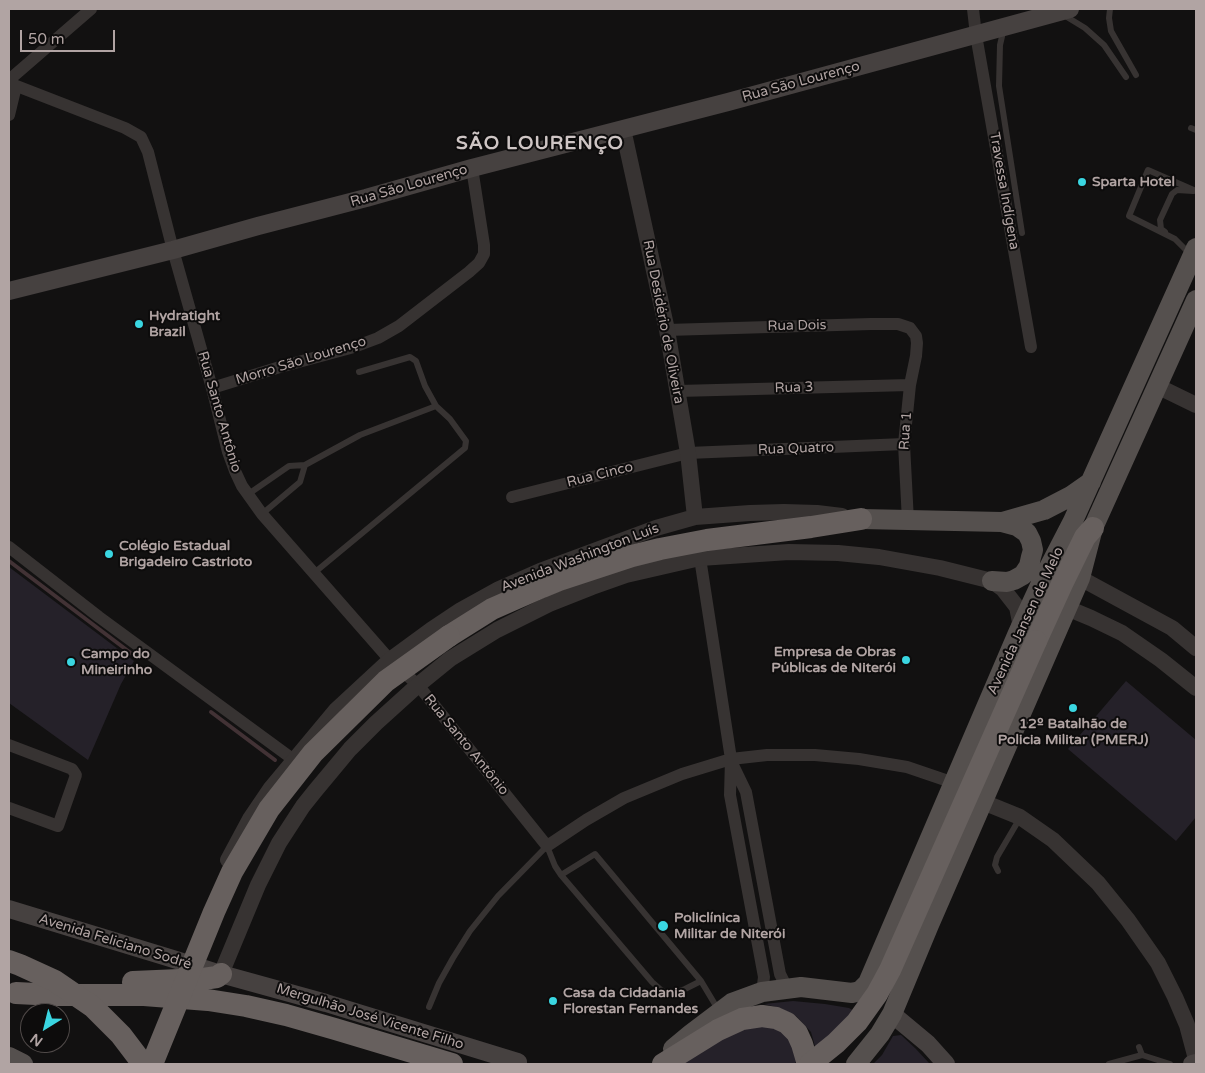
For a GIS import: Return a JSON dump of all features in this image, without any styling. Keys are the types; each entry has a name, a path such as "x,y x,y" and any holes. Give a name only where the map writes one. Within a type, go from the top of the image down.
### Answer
{"highway":[{"path":"152,1064 232,872 269,809 312,753 386,681 449,636 492,609 559,580 632,556 660,549 707,540 811,528 861,519"},
{"path":"663,1064 718,1030 742,1019 762,1016 776,1018 787,1023 797,1033 809,1064 836,1044 857,1022 890,970 1027,637 1085,537 1093,528"},
{"path":"9,961 55,981 92,1007 121,1035 143,1064"},
{"path":"221,974 211,978 74,986 16,994 144,995 208,1000 246,1006 286,1015 452,1064"}],"main road":[{"name":"Rua São Lourenço","path":"9,291 173,250 1064,10"},
{"name":"Avenida Jansen de Melo","path":"787,988 801,987 856,993 864,988 872,975 954,783 1027,637 1043,579 1073,521 1194,252"},
{"name":"Avenida Jansen de Melo","path":"856,1064 880,1034 892,1014 1080,578 1093,528 1196,300"},
{"name":"Avenida Washington Luís","path":"861,519 1002,522 1044,510 1091,482"},
{"path":"992,581 1008,582 1023,575 1029,566 1031,557 1031,541 1027,533 1017,526 1002,522"},
{"name":"Avenida Feliciano Sodré","path":"9,909 221,974"},
{"path":"898,912 899,923 906,930 912,932 929,925"},
{"name":"Mergulhão José Vicente Filho","path":"221,974 326,1003 518,1062"},
{"path":"656,1064 732,1003 762,992 787,988"},
{"path":"892,1014 928,1044 946,1064"},
{"path":"9,1057 23,1064"},
{"path":"1192,1064 1196,1063"}],"street":[{"path":"9,114 11,83 91,9"},
{"name":"Travessa Indígena","path":"973,9 1031,347"},
{"name":"Rua Santo Antônio","path":"11,83 125,128 141,138 148,152 228,452 247,495 390,660 418,685 547,846"},
{"name":"Rua Desidério de Oliveira","path":"623,129 678,391 688,453 695,517"},
{"name":"Morro São Lourenço","path":"212,388 354,347 378,338 399,326 469,272 479,263 484,254 472,168"},
{"name":"Rua Dois","path":"666,330 898,324 910,328 916,336 917,343"},
{"name":"Rua 1","path":"908,521 904,444 910,385 917,343"},
{"name":"Rua 3","path":"678,391 910,385"},
{"path":"1157,386 1196,404"},
{"name":"Rua Quatro","path":"688,453 904,444"},
{"name":"Rua Cinco","path":"512,497 688,453"},
{"name":"Avenida Washington Luís","path":"185,963 221,874 237,841 271,788 336,710 390,660 460,610 499,589 540,571 604,546 695,517 784,512 861,519"},
{"path":"9,547 99,617 294,760"},
{"path":"221,974 258,885 279,843 303,806 326,776 376,724 418,685 450,660 497,630 549,604 626,575 700,558 789,552 838,553 888,558 992,581 1004,589 1017,607 1020,622 1027,637"},
{"path":"700,558 730,759 730,795 764,977 762,992"},
{"path":"1080,578 1172,628 1196,648"},
{"path":"1067,608 1122,634 1162,660 1196,688"},
{"path":"9,745 72,769 76,775 58,826 9,808"},
{"path":"547,846 624,798 682,774 730,759 767,755 815,755 859,759 907,767 954,783"},
{"path":"730,759 746,792 780,974 787,988"},
{"path":"983,802 1020,817 1053,840 1098,883 1128,920 1158,963 1187,1025 1196,1059"}],"lane":[{"path":"1110,9 1111,31 1136,75"},
{"path":"1064,10 1104,45 1126,78"},
{"path":"1005,27 1000,45 999,86 1022,233"},
{"path":"1175,239 1129,216 1148,170 1196,191"},
{"path":"1194,252 1161,230 1160,220 1172,194 1177,190 1196,191"},
{"path":"314,573 465,448 466,441 450,419 436,406 425,386 416,361 410,357 359,372"},
{"path":"247,495 290,466 305,465 360,435 436,406"},
{"path":"262,514 300,482 305,465"},
{"path":"998,871 994,865 996,857 1020,817"},
{"path":"429,1007 439,983 470,931 498,896 547,846 554,866 652,982 661,990 667,993 674,993 685,990 701,981"},
{"path":"561,874 595,854 701,981 720,1012"},
{"path":"1139,1047 1142,1055"},
{"path":"1109,1064 1142,1055 1170,1064"}],"shaded area":[{"name":"Campo do Mineirinho","path":"9,567 134,661 121,684 88,760 9,703"},
{"path":"1126,681 1196,740 1196,817 1176,841 1068,749"},
{"path":"793,1001 849,1008 868,1019 816,1050 811,1032 796,1016 780,1008 764,1004"},
{"path":"748,1024 785,1029 797,1059 795,1064 678,1064"},
{"path":"901,1035 930,1064 873,1064 882,1055 893,1036"}],"waterway":[{"path":"9,561 136,657"},
{"path":"211,712 275,760"}],"place":[{"name":"Sparta Hotel","path":"1082,182"},
{"name":"Hydratight Brazil","path":"139,324"},
{"name":"Colégio Estadual Brigadeiro Castrioto","path":"109,554"},
{"name":"Empresa de Obras Públicas de Niterói","path":"906,660"},
{"name":"Campo do Mineirinho","path":"71,662"},
{"name":"12º Batalhão de Policia Militar (PMERJ)","path":"1073,708"},
{"name":"Policlínica Militar de Niterói","path":"663,926"},
{"name":"Casa da Cidadania Florestan Fernandes","path":"553,1001"}],"district":[{"name":"SÃO LOURENÇO","path":"540,144"}]}
